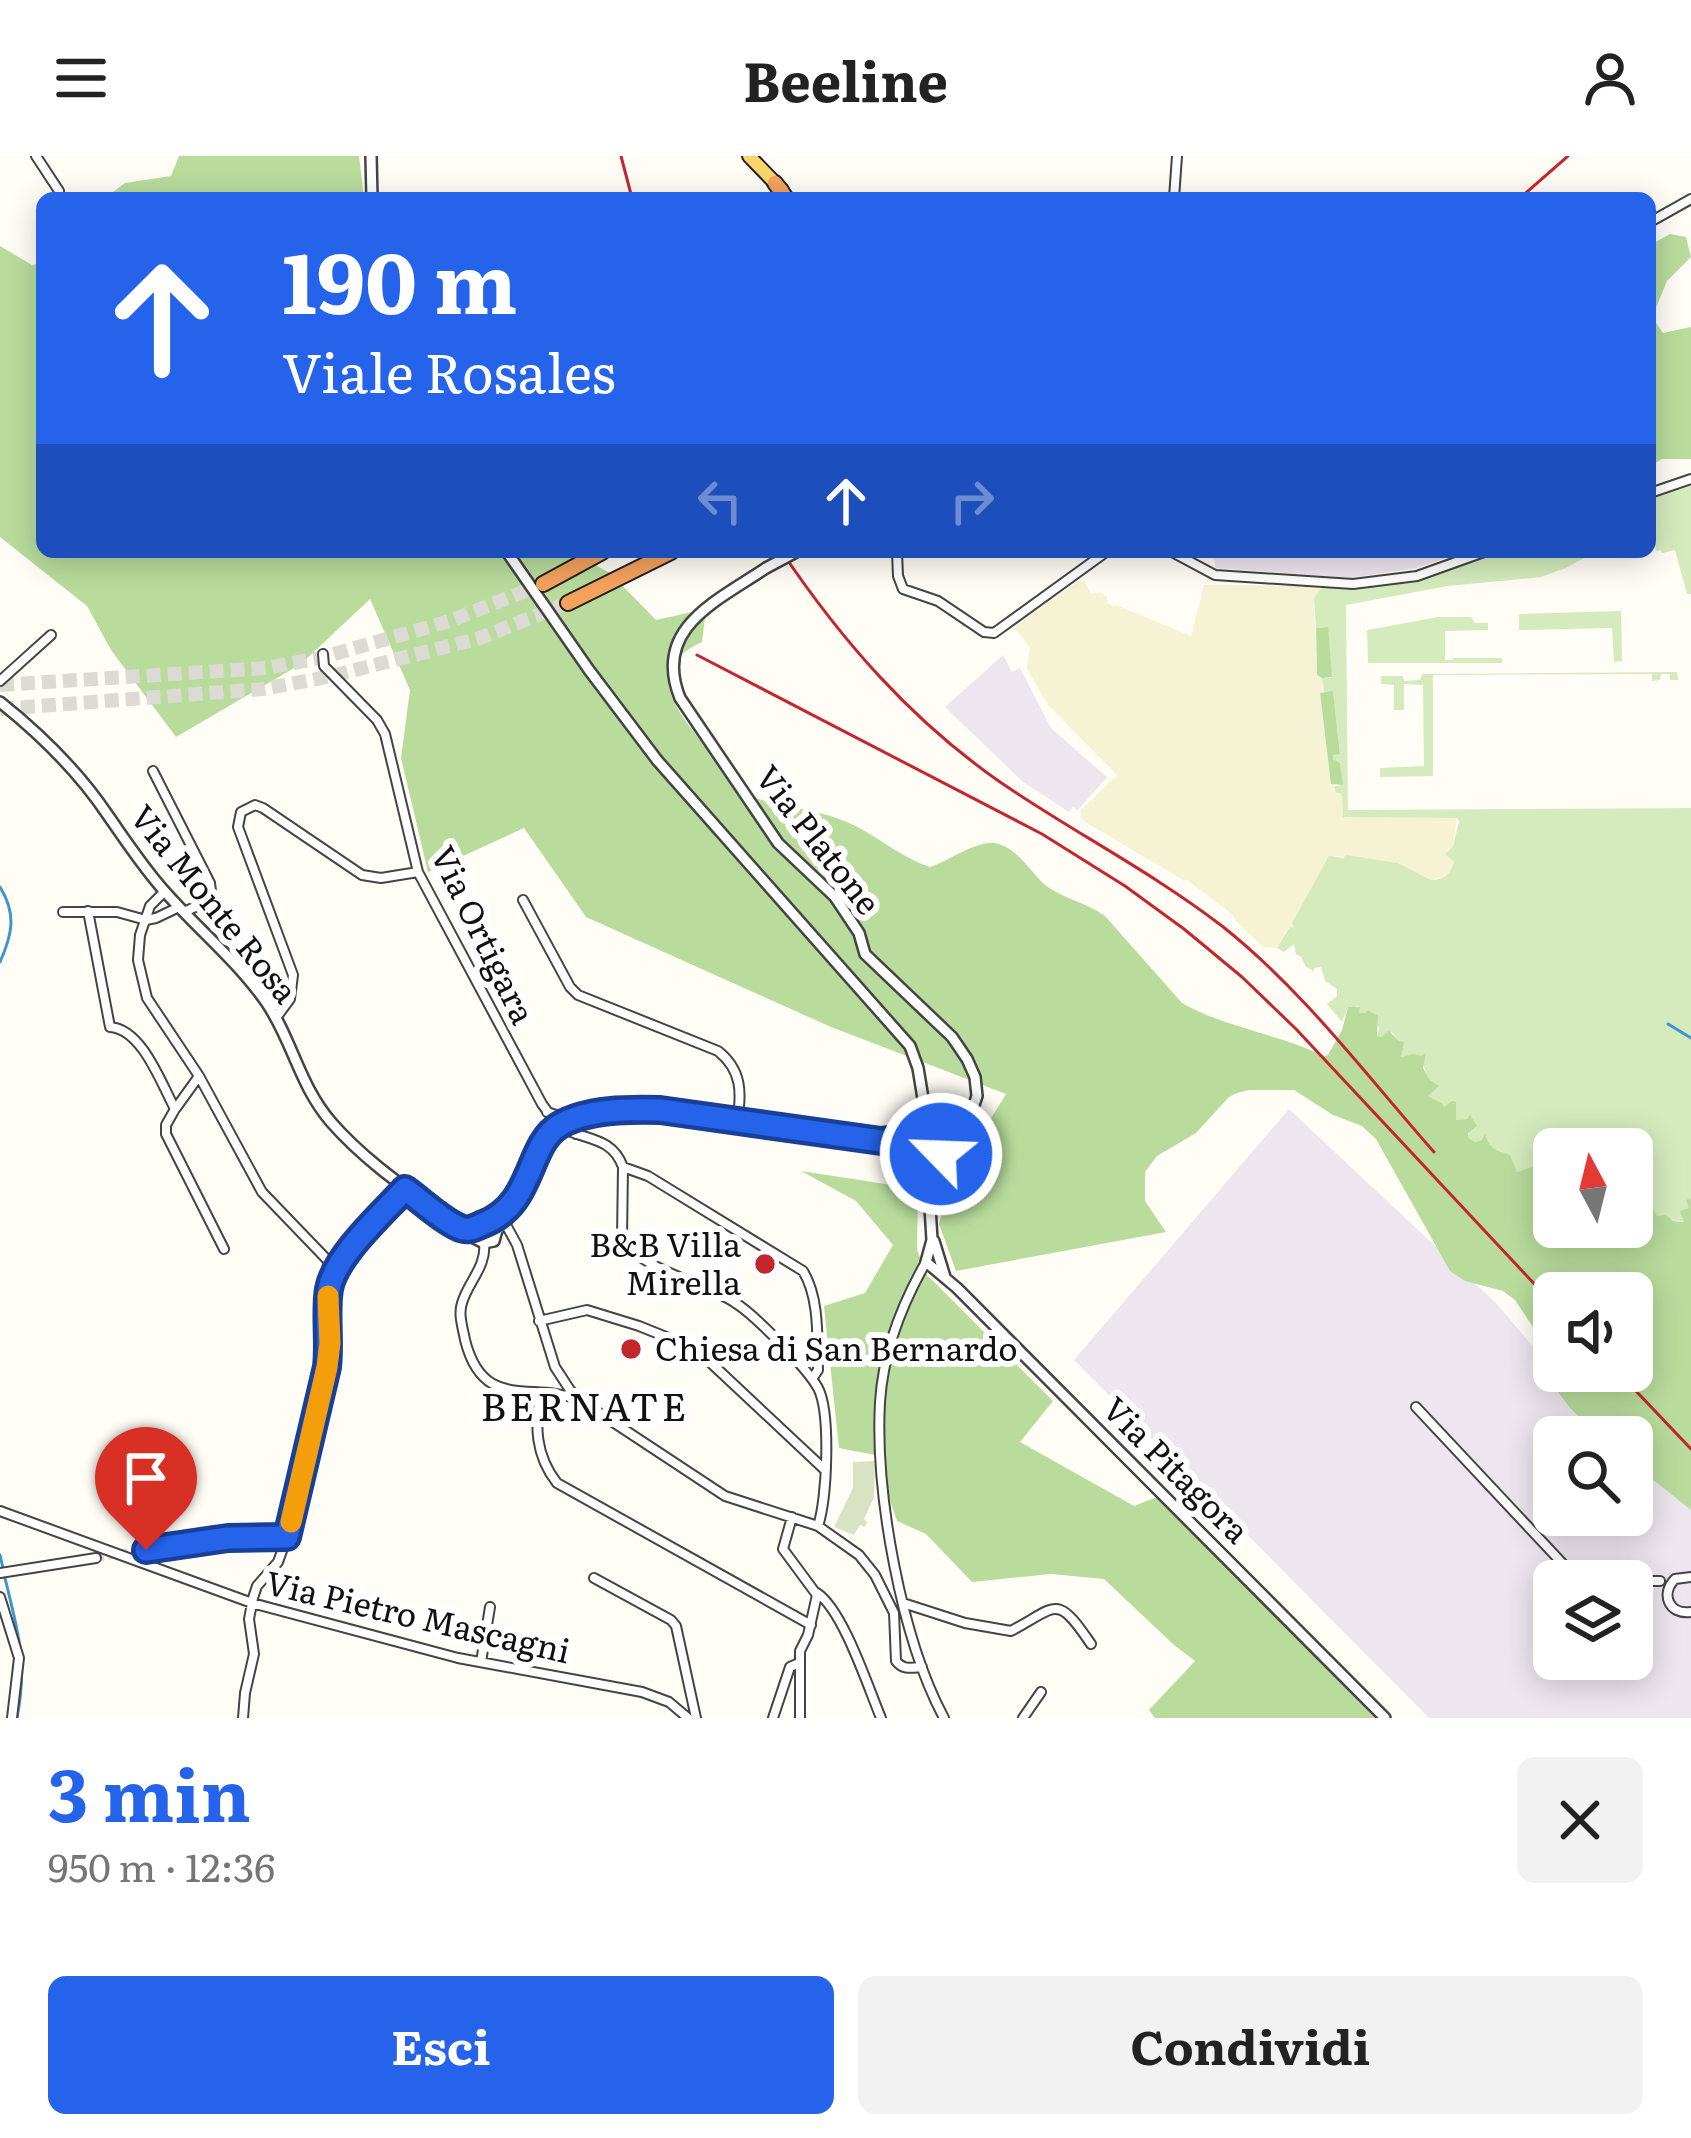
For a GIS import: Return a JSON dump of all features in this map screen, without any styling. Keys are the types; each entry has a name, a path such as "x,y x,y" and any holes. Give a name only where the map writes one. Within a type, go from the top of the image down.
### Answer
{"highway":[{"path":"776,183 783,192"},
{"path":"543,584 592,558"},
{"path":"568,603 659,558"}],"main road":[{"path":"750,156 776,183"}],"street":[{"path":"36,156 59,191"},
{"path":"371,156 372,192"},
{"path":"1174,192 1177,156"},
{"path":"1656,218 1691,198"},
{"path":"1656,492 1691,479"},
{"path":"512,558 657,760 910,1046 918,1067 922,1132 910,1158 930,1207"},
{"name":"Via Platone","path":"785,558 709,607 680,635 673,652 673,680 680,698 778,843 835,898 859,933 865,954 940,1025 967,1059 977,1096 968,1122"},
{"path":"897,558 903,589 994,633 1098,558"},
{"path":"1183,558 1215,575 1352,584 1417,576 1467,558"},
{"path":"0,681 51,634"},
{"name":"Via Ortigara","path":"323,654 324,666 385,734 418,872 547,1112 567,1127 609,1145 623,1167 648,1176 802,1271 814,1302 818,1370 812,1379 822,1398 826,1450 818,1526"},
{"name":"Via Monte Rosa","path":"0,701 78,777 164,892 249,981 276,1018 320,1108 354,1146 405,1189 482,1242"},
{"path":"63,912 117,912 146,920 208,901 210,883 153,771"},
{"path":"276,1018 290,999 292,966 238,827 241,812 263,808 362,875 381,878 418,872"},
{"path":"164,892 149,906 138,948 143,989 200,1076 262,1192 336,1270"},
{"path":"523,900 578,995 718,1051 729,1060 740,1081 737,1122"},
{"path":"88,911 110,1027 136,1038 176,1109"},
{"path":"200,1076 166,1125 166,1134 224,1249"},
{"path":"482,1242 494,1241 496,1228 548,1137 567,1127 643,1110 881,1141 958,1128 968,1122"},
{"path":"881,1141 927,1166 968,1122"},
{"path":"922,1132 941,1138 930,1207 947,1282"},
{"path":"623,1167 622,1238 627,1246 653,1264 737,1304 812,1379"},
{"path":"243,1718 255,1646 249,1619 252,1603 257,1586 278,1562 287,1537 327,1367 328,1296 336,1270 405,1189"},
{"path":"496,1228 478,1236 485,1257 460,1307 472,1360 493,1384 516,1392 554,1392 579,1400 724,1496 818,1526 859,1555 875,1575 894,1613 896,1660 909,1669 922,1667"},
{"path":"461,1229 496,1228 518,1245 555,1367 579,1400"},
{"path":"932,1228 926,1262 899,1318 880,1400 882,1474 897,1579 922,1667 944,1718"},
{"name":"Via Pitagora","path":"926,1262 1384,1718"},
{"path":"539,1321 587,1310 696,1349 825,1470"},
{"path":"555,1367 553,1381 540,1393 536,1432 550,1474 566,1488 811,1625"},
{"path":"1416,1407 1559,1560"},
{"path":"808,1453 826,1450"},
{"name":"Via Pietro Mascagni","path":"0,1511 252,1603 439,1654 643,1692 692,1718"},
{"path":"792,1517 784,1552 839,1620 881,1718"},
{"path":"146,1550 228,1538 287,1537"},
{"path":"0,1574 96,1558"},
{"path":"1653,1582 1691,1576"},
{"path":"594,1578 676,1626 692,1718"},
{"path":"1666,1596 1675,1579"},
{"path":"1660,1582 1670,1606 1688,1616"},
{"path":"800,1718 800,1651 817,1592"},
{"path":"0,1597 20,1658 12,1718"},
{"path":"904,1603 965,1623 1011,1631 1040,1613 1062,1609 1070,1613 1091,1644"},
{"path":"481,1663 490,1607"},
{"path":"772,1718 790,1667 800,1662"},
{"path":"1023,1718 1041,1692"},
{"path":"679,1708 691,1695"}],"shaded area":[{"path":"1214,558 1445,558 1416,568 1351,578 1216,568"},
{"path":"1079,581 1092,594 1107,597 1112,606 1191,636 1204,585 1323,586 1314,598 1317,675 1324,692 1320,694 1331,783 1342,794 1343,816 1457,818 1453,846 1447,850 1454,862 1452,870 1446,877 1431,880 1398,863 1337,856 1294,928 1288,928 1277,948 1263,947 1232,914 1187,880 1085,822 1081,810 1117,775 1048,705 1027,669 1030,648 1015,628"},
{"path":"1003,655 1012,672 1020,668 1051,728 1107,777 1078,810 1073,807 1069,812 1023,782 945,707"},
{"path":"1289,1109 1495,1302 1533,1346 1533,1392 1575,1392 1598,1416 1533,1416 1533,1536 1653,1536 1653,1468 1691,1502 1691,1718 1429,1718 1074,1360"}],"green space":[{"path":"179,156 359,156 363,192 113,192 125,183 171,176"},
{"path":"1670,234 1686,237 1691,257 1667,281 1656,307 1656,242"},
{"path":"0,246 36,264 36,558 582,558 610,573 656,620 701,610 705,618 702,642 672,666 671,694 688,724 748,795 839,819 930,867 977,845 1001,845 1052,890 1105,916 1182,1003 1216,1019 1324,1056 1342,1030 1348,1007 1360,1007 1359,1013 1368,1010 1378,1016 1377,1036 1389,1031 1404,1042 1401,1057 1426,1053 1423,1068 1439,1086 1428,1096 1444,1107 1456,1102 1456,1120 1470,1115 1477,1126 1468,1133 1469,1138 1482,1140 1485,1133 1491,1146 1510,1155 1517,1172 1533,1167 1533,1248 1653,1248 1653,1209 1657,1216 1684,1222 1680,1211 1689,1208 1686,1200 1691,1198 1691,1510 1653,1480 1653,1416 1578,1416 1558,1392 1653,1392 1653,1272 1533,1272 1533,1327 1503,1291 1465,1281 1450,1271 1376,1139 1362,1126 1333,1115 1294,1090 1237,1093 1196,1133 1157,1156 1145,1172 1145,1201 1166,1232 956,1271 939,1224 948,1188 1006,1094 831,1027 586,917 524,828 428,872 401,758 410,690 370,599 301,664 176,737 111,650 87,606 0,537"},
{"path":"1656,323 1663,333 1691,327 1691,459 1656,462"},
{"path":"1691,482 1691,594 1687,594 1675,550 1656,551 1656,495"},
{"path":"1478,558 1584,558 1541,577 1448,586 1346,605 1348,810 1691,808 1691,1198 1685,1222 1653,1212 1653,1128 1533,1128 1533,1167 1517,1172 1501,1151 1469,1138 1467,1119 1456,1120 1449,1106 1443,1108 1427,1096 1431,1091 1421,1056 1399,1057 1399,1042 1392,1032 1377,1036 1377,1021 1358,1013 1357,1006 1348,1007 1342,1022 1327,1004 1337,996 1337,989 1325,981 1321,967 1314,971 1306,967 1294,944 1284,952 1277,948 1294,927 1329,856 1398,863 1431,880 1446,876 1453,866 1445,854 1453,846 1457,818 1343,817 1342,794 1335,792 1335,786 1342,785 1340,763 1333,755 1340,753 1333,692 1324,692 1322,678 1331,678 1327,627 1316,628 1314,598 1323,586 1390,584"},
{"path":"1621,611 1622,661 1614,662 1612,628 1519,630 1519,614"},
{"path":"1438,617 1471,617 1475,623 1488,623 1488,630 1445,631 1445,660 1502,658 1502,663 1368,663 1367,630"},
{"path":"1328,627 1332,677 1322,678 1317,675 1316,628"},
{"path":"1677,672 1678,680 1661,674 1660,680 1652,681 1652,674 1433,675 1433,776 1380,777 1380,768 1424,766 1423,685 1404,684 1404,710 1394,710 1394,685 1381,684 1381,676 1403,676 1404,681 1420,680 1422,674"},
{"path":"1333,691 1340,754 1333,759 1340,763 1343,785 1331,784 1320,693"},
{"path":"801,1171 918,1189 917,1250 927,1275 1053,1401 1020,1442 1134,1506 1157,1497 1375,1718 1155,1718 1149,1710 1195,1661 1104,1579 1051,1574 972,1582 926,1534 897,1521 875,1455 839,1448 824,1306 865,1293 893,1245 856,1201"},
{"path":"875,1461 874,1497 865,1527 860,1525 854,1535 834,1527 853,1488 853,1462"}],"waterway":[{"path":"0,887 11,924 0,962"},
{"path":"1668,1024 1691,1038"},
{"path":"0,1555 3,1568"},
{"path":"5,1578 21,1663 17,1718"}],"tunnel":[{"path":"0,685 267,668 450,621 543,584"},
{"path":"0,709 263,689 480,638 568,603"},
{"path":"96,1558 146,1549"}],"railway":[{"path":"621,156 630,192"},
{"path":"1527,192 1568,156"},
{"path":"786,558 854,648 937,732 1000,782 1168,888 1252,951 1307,1006 1434,1152"},
{"path":"697,655 1042,834 1184,929 1296,1029 1533,1283"},
{"path":"1637,1392 1691,1449"}],"slow traffic":[{"path":"291,1522 327,1367 328,1296"}],"place":[{"name":"B&B Villa Mirella","path":"765,1264"},
{"name":"Chiesa di San Bernardo","path":"631,1349"}],"district":[{"name":"BERNATE","path":"585,1407"}],"route":[{"path":"146,1550 228,1538 287,1537 327,1367 330,1283 344,1259 405,1189 461,1229 479,1228 511,1207 556,1127 623,1111 660,1110 881,1141 928,1129 941,1138 941,1154"}]}
